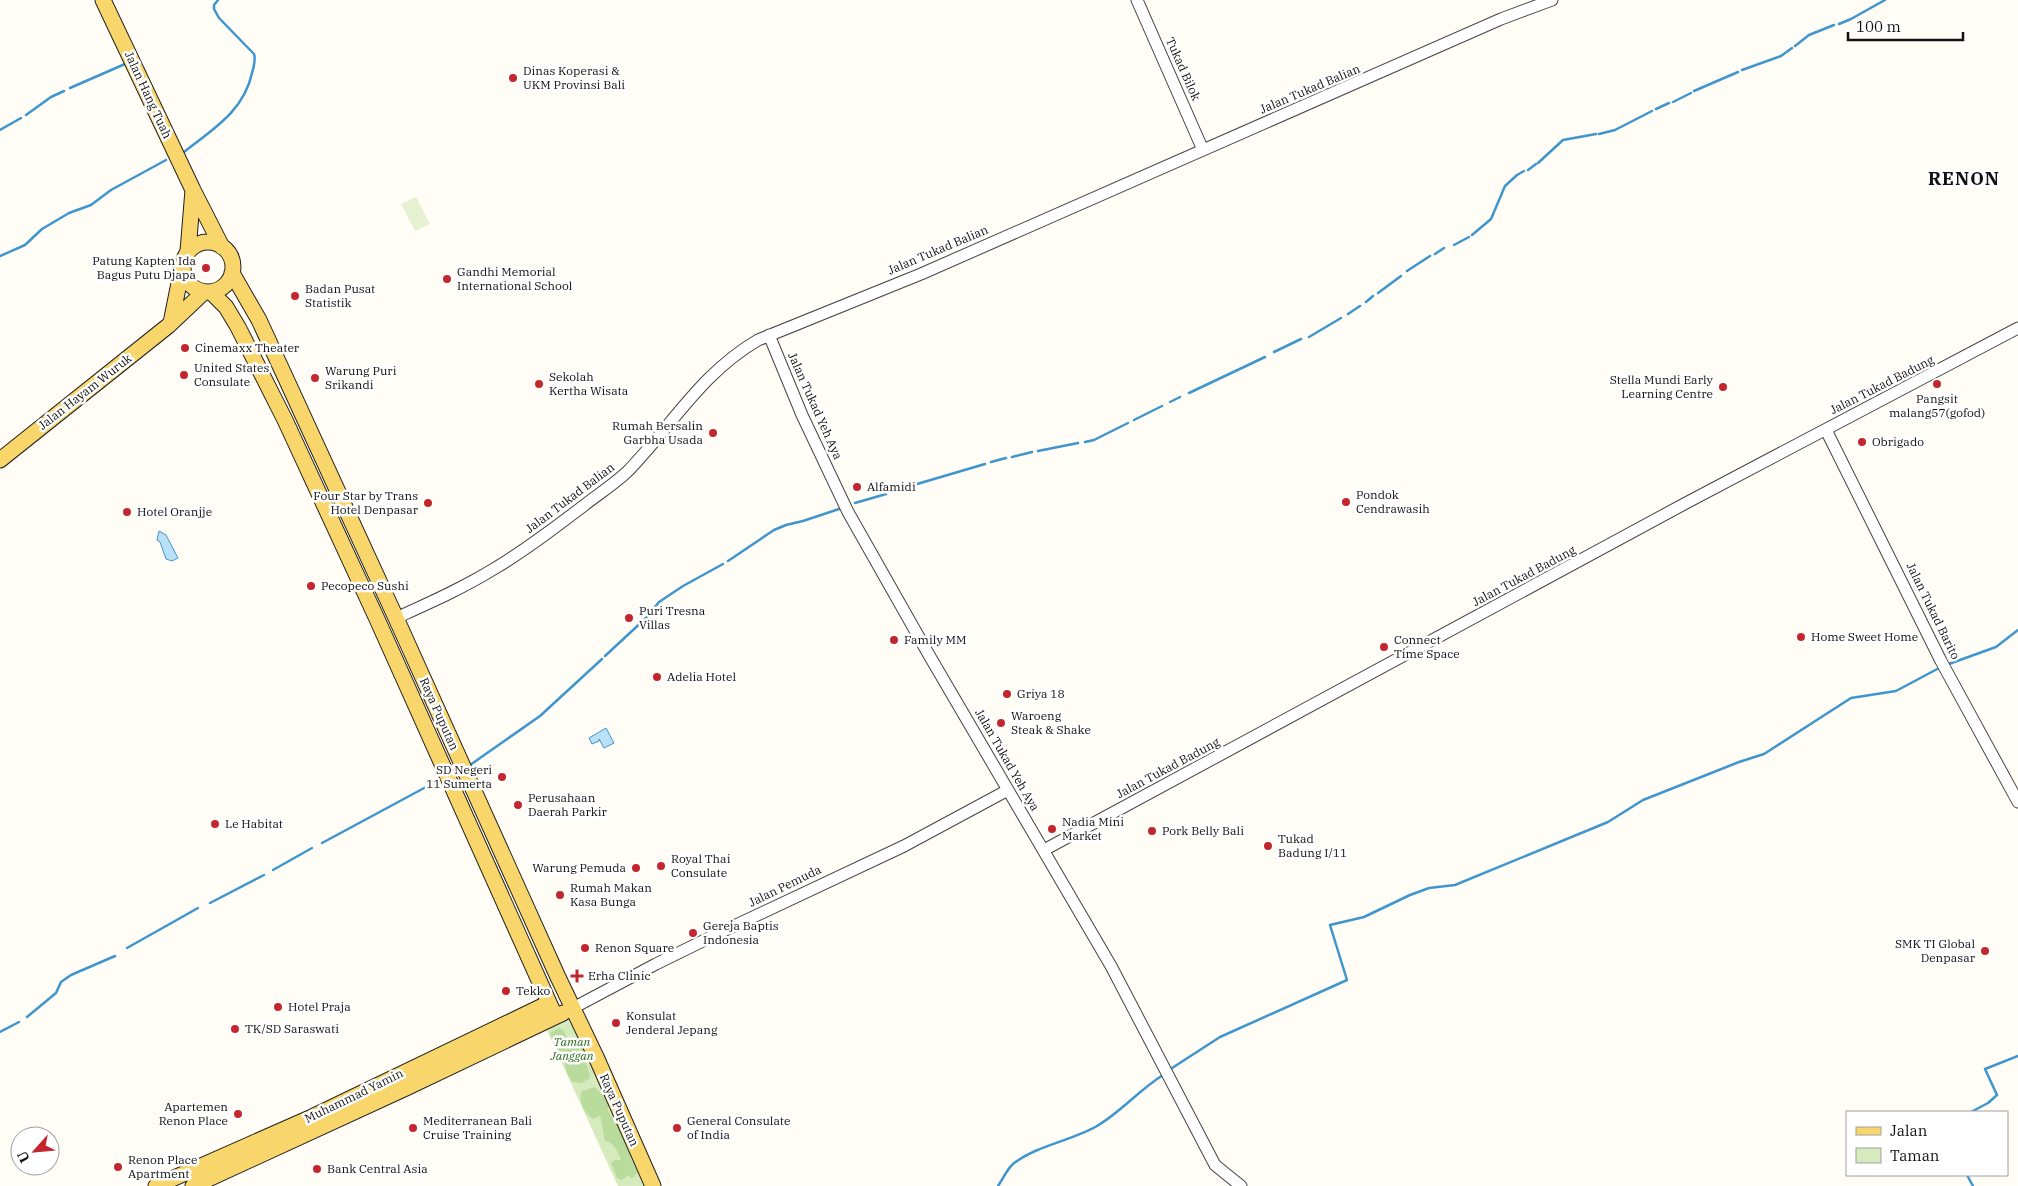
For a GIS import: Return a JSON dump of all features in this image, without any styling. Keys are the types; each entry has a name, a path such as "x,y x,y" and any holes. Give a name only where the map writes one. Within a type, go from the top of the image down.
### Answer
{"main road":[{"name":"Jalan Hang Tuah","path":"103,0 222,247"},
{"path":"171,323 182,267 188,251 193,190"},
{"path":"182,267 187,281 197,290 207,292 222,287 232,273 232,260 222,247 208,242 194,246 188,251"},
{"name":"Raya Puputan","path":"232,273 259,320 653,1186"},
{"name":"Raya Puputan","path":"207,292 226,307 260,369 411,695 552,1010"},
{"name":"Jalan Hayam Wuruk","path":"0,460 207,292"},
{"path":"411,695 427,687"},
{"path":"515,927 531,919"},
{"name":"Muhammad Yamin","path":"156,1186 552,1010 573,1008"},
{"name":"Muhammad Yamin","path":"193,1186 406,1088 552,1010"}],"street":[{"name":"Tukad Bilok","path":"1137,0 1203,150"},
{"name":"Jalan Tukad Balian","path":"396,618 492,570 552,530 613,484 628,471 704,383 740,350 769,335 921,274 1501,19 1552,0"},
{"name":"Jalan Tukad Badung","path":"1044,850 2018,328"},
{"name":"Jalan Tukad Yeh Aya","path":"769,335 802,415 848,512 1111,966 1215,1165 1241,1186"},
{"name":"Jalan Tukad Barito","path":"1826,430 1943,664 2018,802"},
{"name":"Jalan Pemuda","path":"573,1008 699,942 904,846 1008,790"}],"green space":[{"path":"416,197 430,224 415,231 401,204"},
{"name":"Taman Janggan","path":"572,1011 651,1186 618,1186 544,1024"},
{"path":"559,1028 563,1030 568,1039 579,1041 586,1050 584,1056 590,1075 589,1079 581,1083 572,1082 564,1061 561,1059 552,1039 551,1032"},
{"path":"595,1087 608,1104 608,1111 630,1149 631,1160 638,1172 634,1177 631,1178 628,1175 622,1180 617,1178 611,1163 615,1160 621,1160 613,1145 605,1141 600,1115 593,1119 587,1114 583,1106 581,1099 582,1091"}],"water":[{"path":"159,531 166,535 178,558 172,561 166,559 160,542 157,540"},
{"path":"606,728 614,743 604,748 599,739 599,741 592,744 589,738"}],"waterway":[{"path":"184,152 216,127 235,109 248,86 254,65 254,54 219,18 214,9 214,5 218,0"},
{"path":"1839,24 1885,0"},
{"path":"1795,46 1809,35 1834,25"},
{"path":"1742,70 1781,56 1792,48"},
{"path":"70,88 125,64"},
{"path":"1694,91 1738,72"},
{"path":"26,115 51,97 64,91"},
{"path":"1673,102 1691,93"},
{"path":"1656,109 1669,103"},
{"path":"1599,134 1615,130 1652,111"},
{"path":"0,130 21,118"},
{"path":"1538,163 1563,140 1596,134"},
{"path":"0,256 25,245 42,229 69,213 91,205 111,190 166,160"},
{"path":"1528,170 1536,164"},
{"path":"1472,235 1491,219 1505,186 1524,171"},
{"path":"1454,245 1469,237"},
{"path":"1435,254 1444,248"},
{"path":"1407,271 1430,256"},
{"path":"1378,293 1401,276"},
{"path":"1366,302 1373,296"},
{"path":"1348,314 1360,306"},
{"path":"1309,337 1341,318"},
{"path":"1274,352 1301,339"},
{"path":"1189,393 1265,357"},
{"path":"1170,402 1180,397"},
{"path":"1134,420 1162,406"},
{"path":"1085,442 1094,440 1128,423"},
{"path":"1038,451 1078,443"},
{"path":"1012,457 1032,452"},
{"path":"991,462 1006,458"},
{"path":"917,484 985,464"},
{"path":"895,491 906,487"},
{"path":"855,503 886,494"},
{"path":"728,561 774,530 842,508"},
{"path":"605,656 646,618 659,602 683,586 723,564"},
{"path":"1946,665 1996,647 2018,630"},
{"path":"470,765 540,716 602,659"},
{"path":"1169,1070 1220,1037 1347,980 1330,925 1364,917 1429,888 1455,885 1608,822 1643,800 1764,754 1851,698 1896,691 1941,667"},
{"path":"322,843 439,780"},
{"path":"273,870 312,848"},
{"path":"210,903 264,875"},
{"path":"127,948 198,908"},
{"path":"27,1017 56,993 61,982 71,975 115,956"},
{"path":"0,1032 19,1022"},
{"path":"1973,1111 1988,1103 1997,1095 1985,1069 2018,1056"},
{"path":"998,1186 1013,1164 1042,1148 1097,1126 1163,1075"},
{"path":"1968,1176 1973,1186"}],"place":[{"name":"Dinas Koperasi & UKM Provinsi Bali","path":"513,78"},
{"name":"Patung Kapten Ida Bagus Putu Djapa","path":"206,268"},
{"name":"Gandhi Memorial International School","path":"447,279"},
{"name":"Badan Pusat Statistik","path":"295,296"},
{"name":"Cinemaxx Theater","path":"185,348"},
{"name":"United States Consulate","path":"184,375"},
{"name":"Warung Puri Srikandi","path":"315,378"},
{"name":"Sekolah Kertha Wisata","path":"539,384"},
{"name":"Pangsit malang57(gofod)","path":"1937,384"},
{"name":"Stella Mundi Early Learning Centre","path":"1723,387"},
{"name":"Rumah Bersalin Garbha Usada","path":"713,433"},
{"name":"Obrigado","path":"1862,442"},
{"name":"Alfamidi","path":"857,487"},
{"name":"Pondok Cendrawasih","path":"1346,502"},
{"name":"Four Star by Trans Hotel Denpasar","path":"428,503"},
{"name":"Hotel Oranjje","path":"127,512"},
{"name":"Pecopeco Sushi","path":"311,586"},
{"name":"Puri Tresna Villas","path":"629,618"},
{"name":"Home Sweet Home","path":"1801,637"},
{"name":"Family MM","path":"894,640"},
{"name":"Connect Time Space","path":"1384,647"},
{"name":"Adelia Hotel","path":"657,677"},
{"name":"Griya 18","path":"1007,694"},
{"name":"Waroeng Steak & Shake","path":"1001,723"},
{"name":"SD Negeri 11 Sumerta","path":"502,777"},
{"name":"Perusahaan Daerah Parkir","path":"518,805"},
{"name":"Le Habitat","path":"215,824"},
{"name":"Nadia Mini Market","path":"1052,829"},
{"name":"Pork Belly Bali","path":"1152,831"},
{"name":"Tukad Badung I/11","path":"1268,846"},
{"name":"Royal Thai Consulate","path":"661,866"},
{"name":"Warung Pemuda","path":"636,868"},
{"name":"Rumah Makan Kasa Bunga","path":"560,895"},
{"name":"Gereja Baptis Indonesia","path":"693,933"},
{"name":"Renon Square","path":"585,948"},
{"name":"SMK TI Global Denpasar","path":"1985,951"},
{"name":"Erha Clinic","path":"577,976"},
{"name":"Tekko","path":"506,991"},
{"name":"Hotel Praja","path":"278,1007"},
{"name":"Konsulat Jenderal Jepang","path":"616,1023"},
{"name":"TK/SD Saraswati","path":"235,1029"},
{"name":"Apartemen Renon Place","path":"238,1114"},
{"name":"Mediterranean Bali Cruise Training","path":"413,1128"},
{"name":"General Consulate of India","path":"677,1128"},
{"name":"Renon Place Apartment","path":"118,1167"},
{"name":"Bank Central Asia","path":"317,1169"}],"district":[{"name":"RENON","path":"1964,179"}]}
